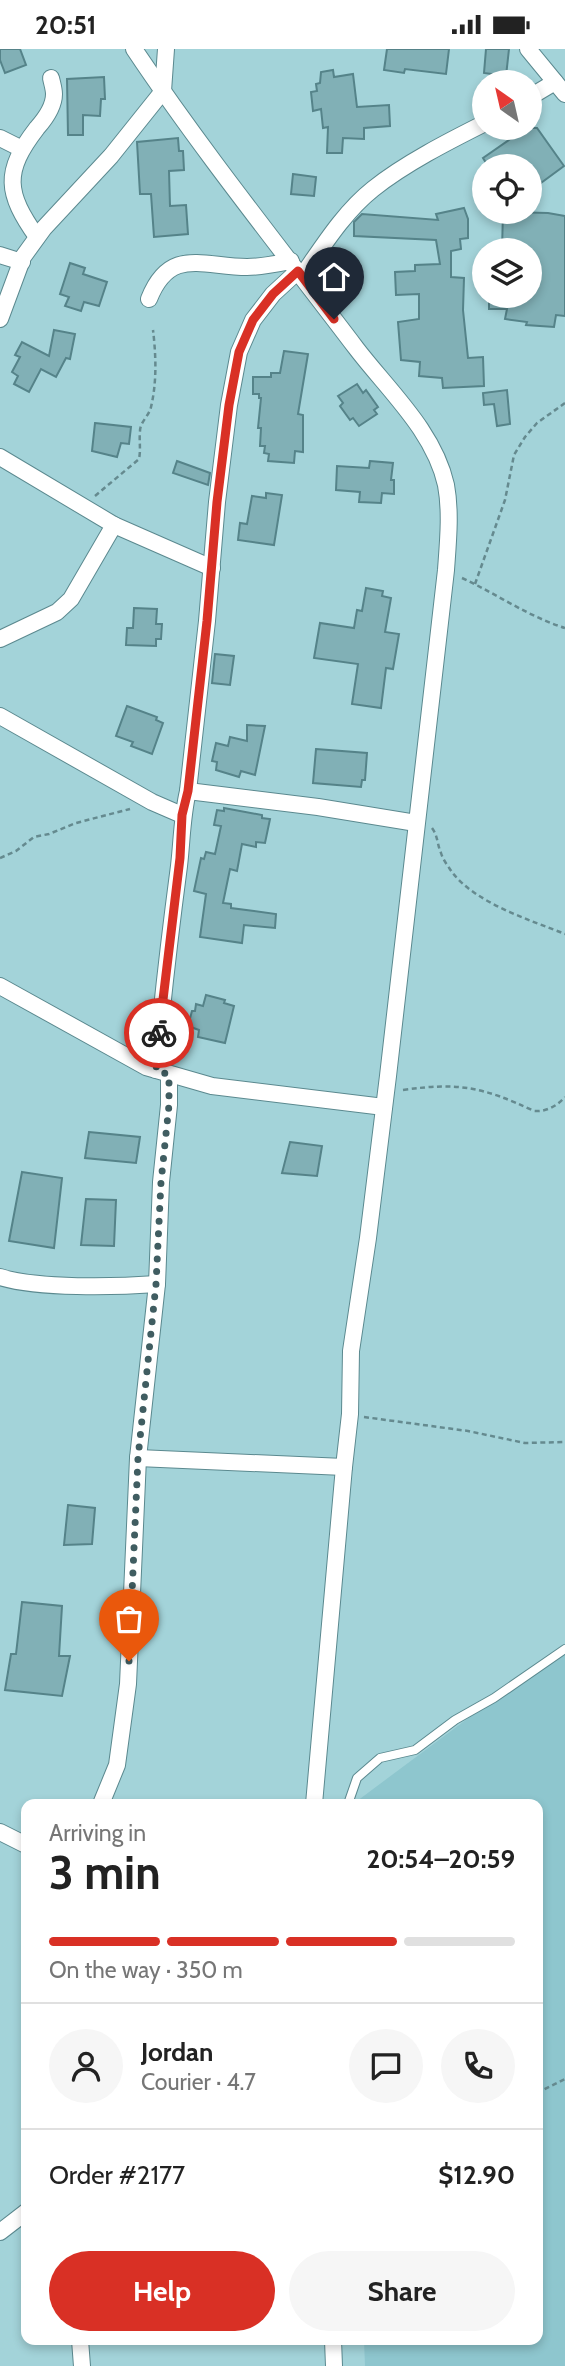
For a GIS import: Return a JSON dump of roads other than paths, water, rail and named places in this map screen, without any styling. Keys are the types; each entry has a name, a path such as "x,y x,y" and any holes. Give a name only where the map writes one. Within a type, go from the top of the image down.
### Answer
{"street":[{"path":"134,49 366,362 412,416 431,447 446,485 449,535 446,570 385,1100 351,1351 350,1414 314,1799"},
{"path":"0,319 22,262 37,237 111,156 163,91 166,49"},
{"path":"528,49 561,86 542,93"},
{"path":"37,237 26,221 12,188 13,166 22,149 49,114 54,96 51,78"},
{"path":"104,1799 117,1765 128,1684 138,1458 156,1284 161,1182 169,1105 162,1072 166,963 180,858 182,815 188,791 217,502 229,405 239,352 253,320 273,294 373,189 414,162 472,130"},
{"path":"0,138 22,149"},
{"path":"0,255 22,262"},
{"path":"149,299 163,274 183,263 205,262 297,269"},
{"path":"0,457 114,525 212,568"},
{"path":"0,639 57,612 71,599 114,525"},
{"path":"0,716 152,802 182,815"},
{"path":"188,791 416,821"},
{"path":"0,986 146,1067 162,1072 212,1086 385,1100"},
{"path":"0,1277 16,1282 52,1284 156,1284"},
{"path":"138,1458 344,1467"},
{"path":"0,1832 21,1842"},
{"path":"0,2232 21,2217"},
{"path":"80,2345 82,2366"},
{"path":"333,2345 334,2366"}],"lane":[{"path":"350,1799 357,1778 380,1758 415,1750 565,1649"}]}
